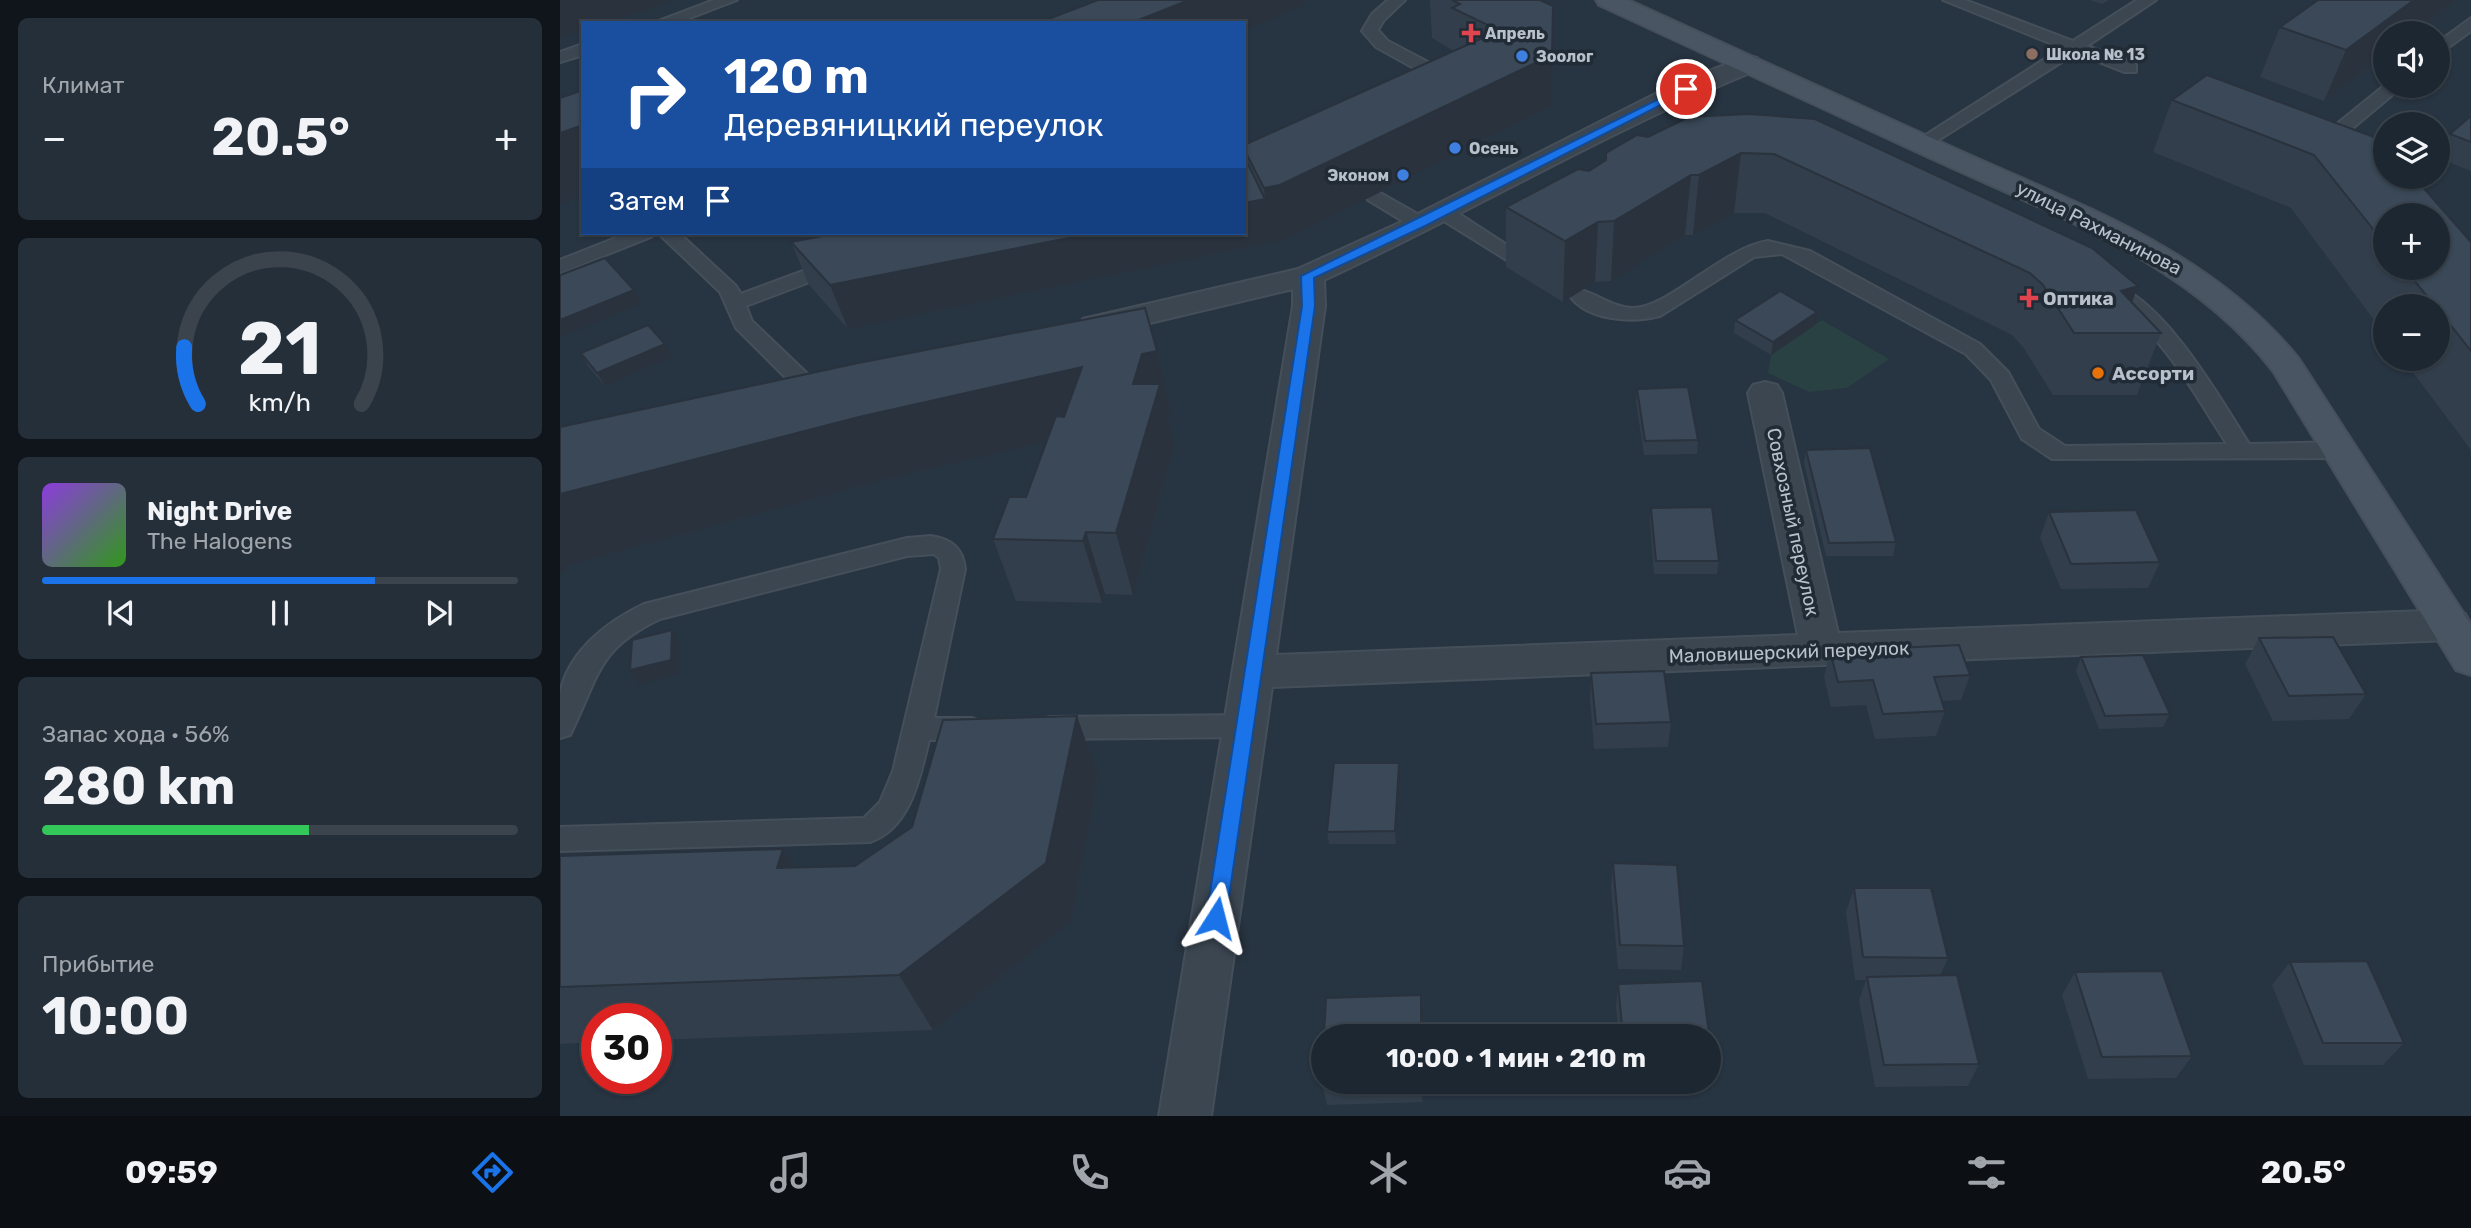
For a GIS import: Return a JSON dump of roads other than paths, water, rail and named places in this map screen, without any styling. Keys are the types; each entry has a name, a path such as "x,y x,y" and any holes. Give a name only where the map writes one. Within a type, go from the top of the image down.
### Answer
{"street":[{"name":"улица Рахманинова","path":"1608,0 2130,239 2203,282 2253,324 2271,344 2342,450 2461,642"},
{"path":"1059,334 1308,276 1432,218 1686,89 1748,64"},
{"path":"1185,1116 1308,306 1308,276"},
{"path":"770,398 824,386"},
{"name":"Совхозный переулок","path":"1765,393 1822,651"},
{"name":"Маловишерский переулок","path":"1253,672 1822,651 2461,642"}],"lane":[{"path":"667,21 729,0"},
{"path":"1397,0 1378,17 1370,31 1381,44 1437,74 1436,82 1416,94"},
{"path":"1951,0 2130,68"},
{"path":"1924,144 2148,0"},
{"path":"2450,40 2471,23"},
{"path":"560,57 581,50"},
{"path":"2348,154 2318,142 2378,98"},
{"path":"1374,196 1432,218 1520,260"},
{"path":"560,267 639,235"},
{"path":"670,235 729,290 743,324 824,386"},
{"path":"1580,296 1615,312 1643,315 1654,312 1746,253 1761,248 1782,247 1803,255 1973,349 2000,377 2031,434 2048,448 2073,456 2342,450"},
{"path":"735,303 853,261"},
{"path":"2092,280 2131,302 2170,340 2243,452"},
{"path":"560,727 585,663 611,633 630,620 653,611 907,547 938,545 954,559 918,729 897,803 881,824 870,830 560,839"},
{"path":"918,729 1245,726"}],"place":[{"name":"Апрель","path":"1471,33"},
{"name":"Школа № 13","path":"2032,54"},
{"name":"Зоолог","path":"1522,56"},
{"name":"Осень","path":"1455,148"},
{"name":"Эконом","path":"1403,175"},
{"name":"Оптика","path":"2029,298"},
{"name":"Ассорти","path":"2098,373"}]}
